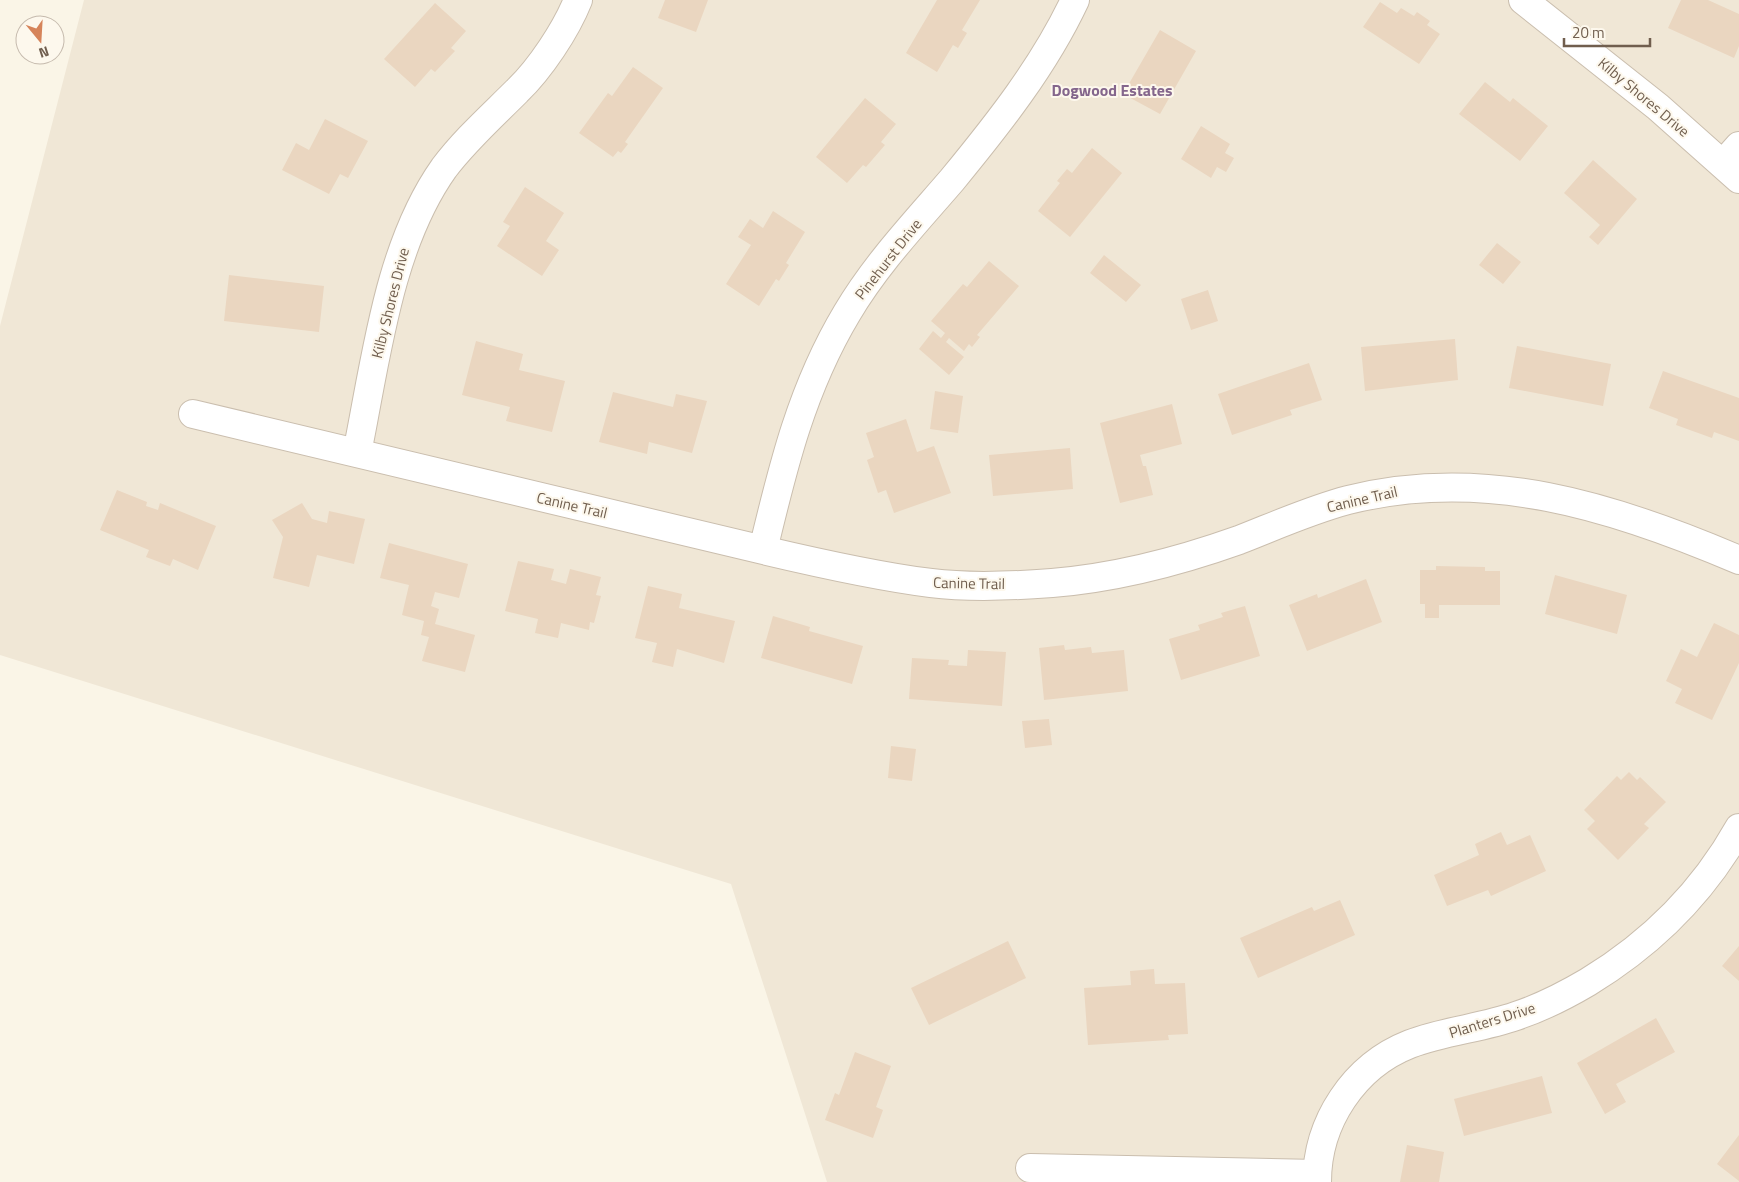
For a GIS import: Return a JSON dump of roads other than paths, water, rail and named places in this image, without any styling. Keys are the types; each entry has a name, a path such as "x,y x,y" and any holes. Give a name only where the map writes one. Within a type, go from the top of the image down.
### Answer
{"street":[{"name":"Kilby Shores Drive","path":"357,453 392,282 405,242 428,194 445,167 481,126 519,90 551,49 578,0"},
{"name":"Pinehurst Drive","path":"763,550 786,452 798,416 817,369 847,313 883,260 953,178 1022,90 1059,35 1076,0"},
{"name":"Kilby Shores Drive","path":"1523,0 1658,107 1734,163"},
{"name":"Canine Trail","path":"193,414 824,564 932,583 962,585 1052,583 1099,576 1161,563 1237,540 1290,519 1348,500 1413,488 1464,486 1515,491 1603,510 1673,532 1739,560"},
{"name":"Planters Drive","path":"1317,1178 1324,1136 1337,1106 1359,1076 1389,1054 1412,1043 1516,1016 1587,983 1633,952 1676,915 1700,887 1736,838"},
{"path":"1030,1168 1317,1178"}],"district":[{"name":"Dogwood Estates","path":"1112,90"}]}
